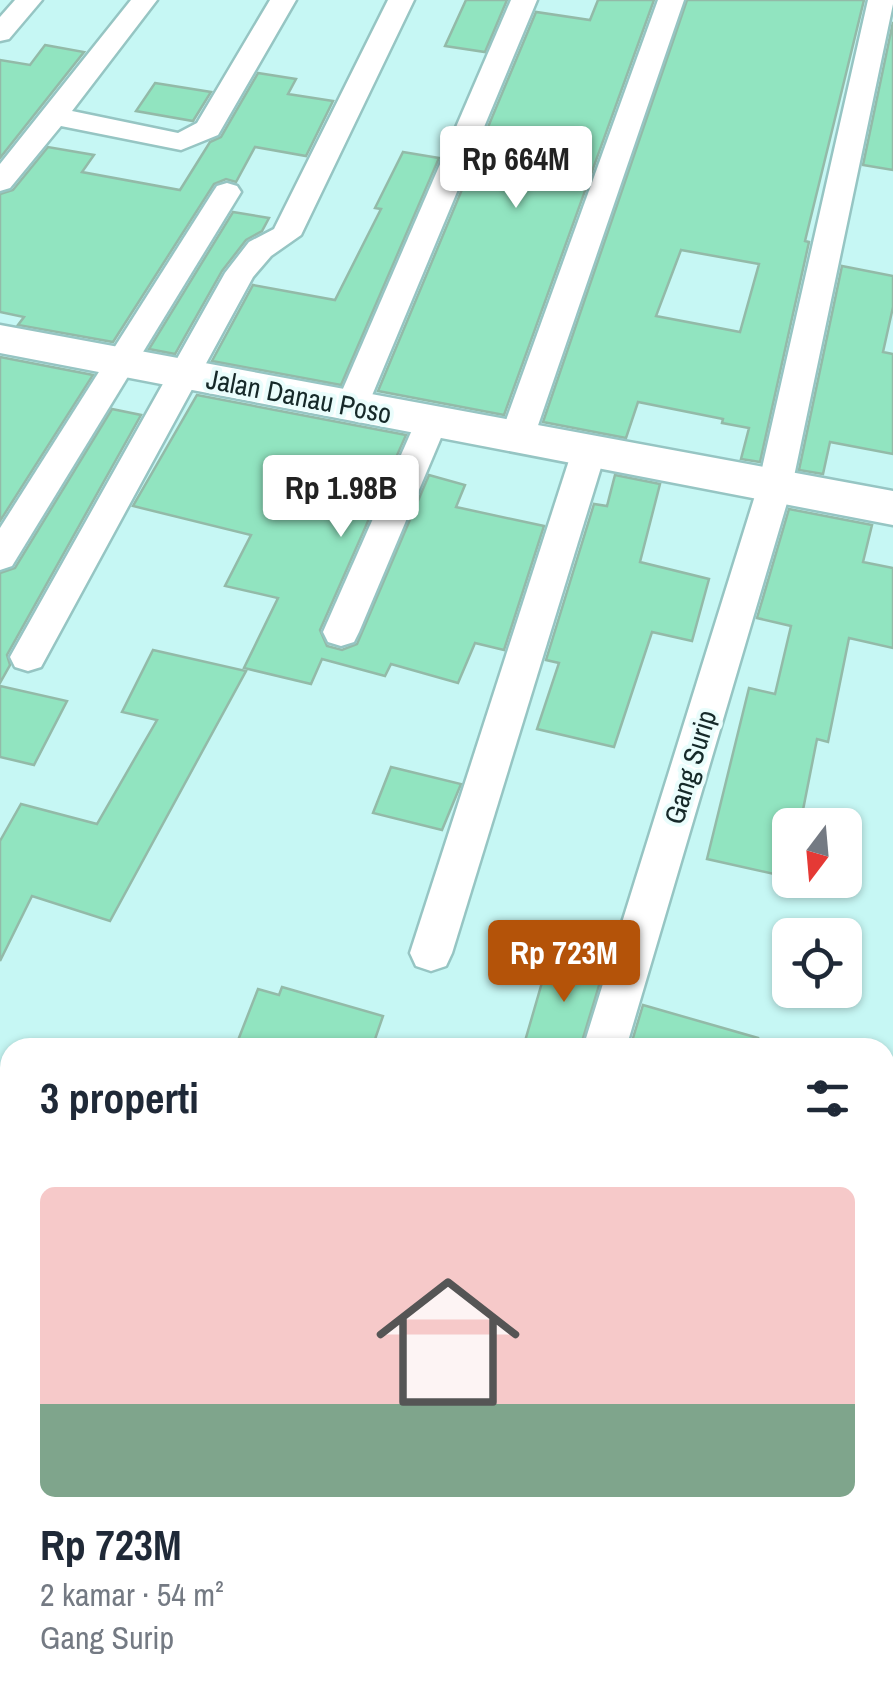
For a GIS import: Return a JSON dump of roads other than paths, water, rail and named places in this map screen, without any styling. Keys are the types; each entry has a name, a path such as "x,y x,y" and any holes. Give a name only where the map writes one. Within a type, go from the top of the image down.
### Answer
{"street":[{"path":"0,33 29,0"},
{"path":"0,182 144,0"},
{"path":"54,116 181,142 196,138 208,129 284,0"},
{"path":"28,657 240,272 260,249 286,236 402,0"},
{"path":"352,406 524,0"},
{"path":"517,437 672,0"},
{"name":"Gang Surip","path":"607,1038 775,486 881,0"},
{"path":"0,557 227,192"},
{"name":"Jalan Danau Poso","path":"0,339 893,508"},
{"path":"342,632 432,421"},
{"path":"432,953 589,451"}]}
